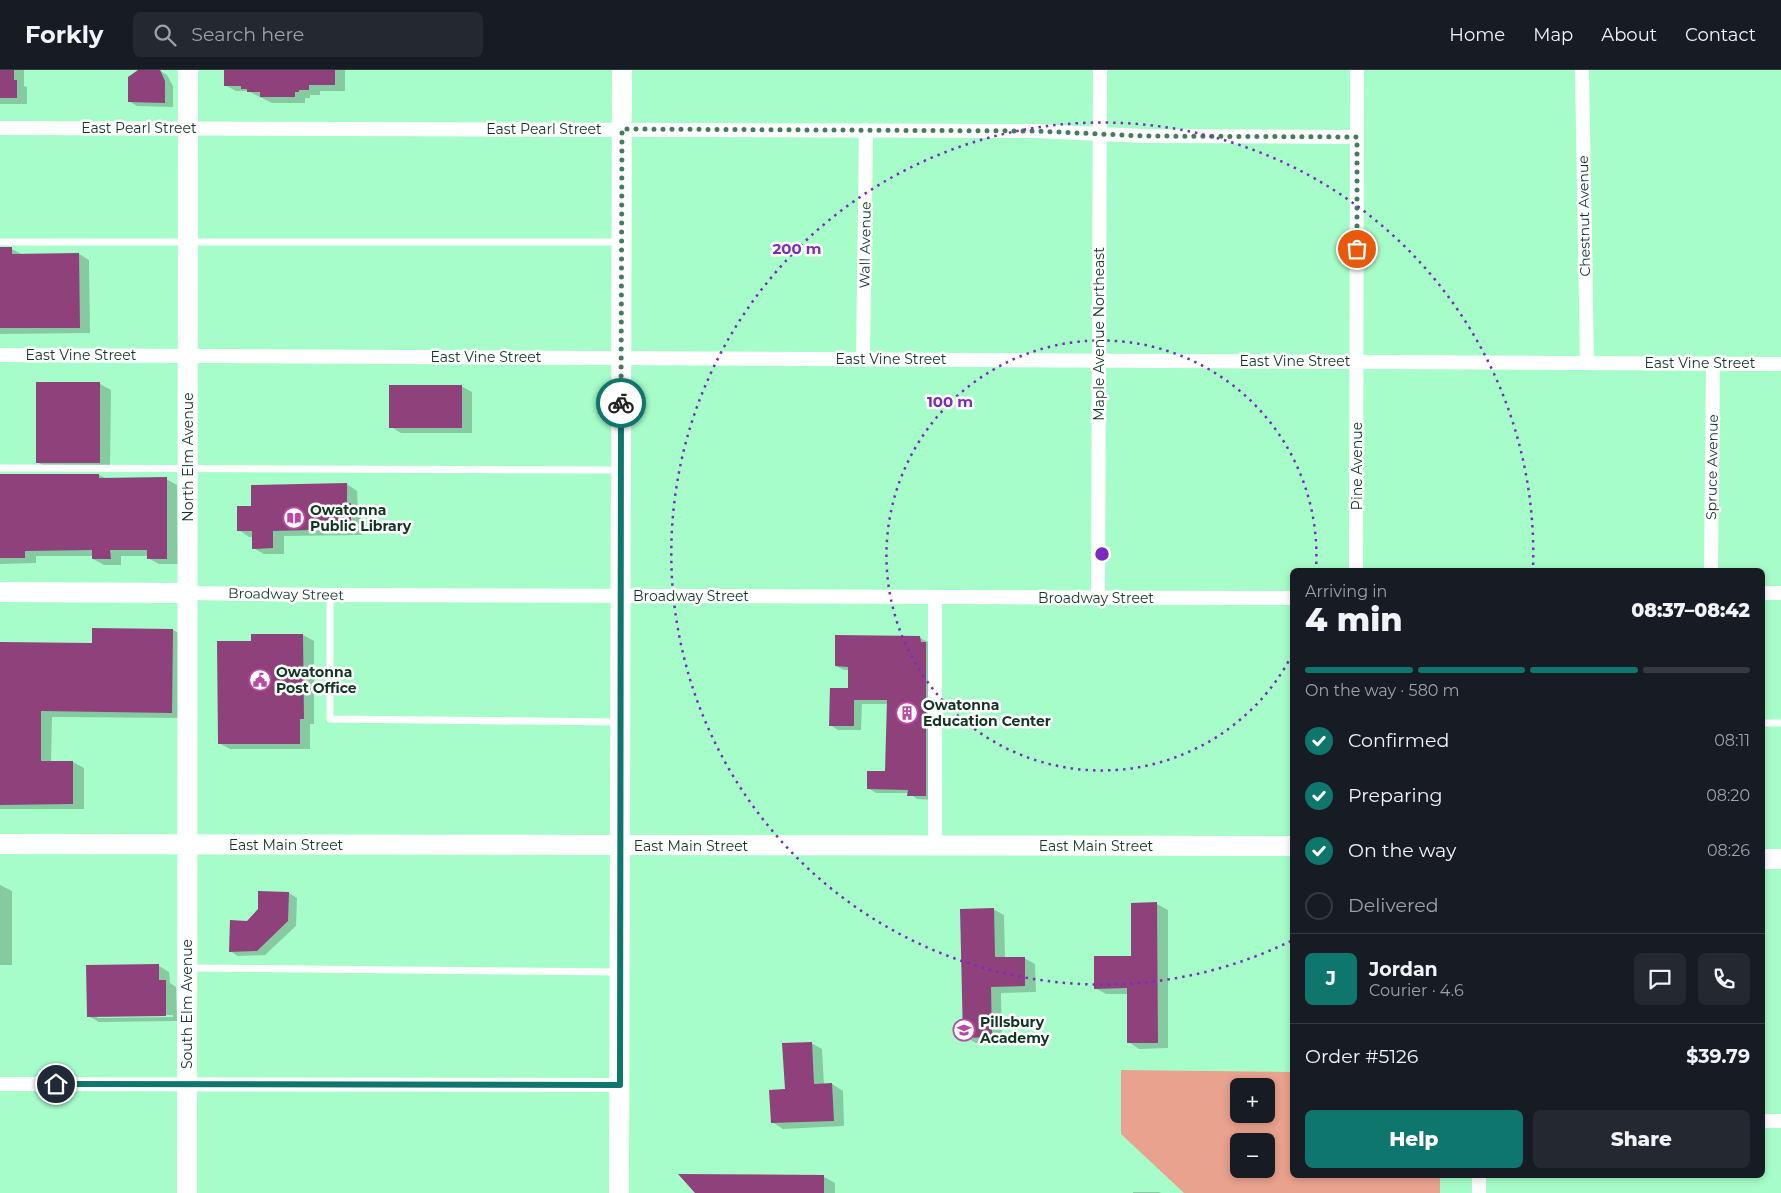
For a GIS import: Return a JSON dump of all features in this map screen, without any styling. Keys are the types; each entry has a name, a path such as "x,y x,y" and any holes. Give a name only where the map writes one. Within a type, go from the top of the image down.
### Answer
{"street":[{"name":"North Elm Avenue","path":"187,845 188,70"},
{"path":"619,1193 622,70"},
{"name":"Maple Avenue Northeast","path":"1098,598 1100,70"},
{"name":"Pine Avenue","path":"1356,568 1357,70"},
{"name":"Chestnut Avenue","path":"1582,70 1586,363"},
{"name":"East Pearl Street","path":"0,128 866,130 1100,133 1144,136 1357,137"},
{"name":"Wall Avenue","path":"863,359 866,130"},
{"name":"East Vine Street","path":"0,355 1781,364"},
{"name":"Spruce Avenue","path":"1711,568 1713,364"},
{"name":"Broadway Street","path":"0,592 330,596 1290,598"},
{"path":"1765,593 1781,593"},
{"path":"935,597 935,846"},
{"name":"East Main Street","path":"0,844 1290,846"},
{"name":"South Elm Avenue","path":"186,1193 187,845"},
{"path":"1765,859 1781,859"},
{"path":"0,1084 620,1085"},
{"path":"1765,1121 1781,1121"},
{"path":"1479,1178 1479,1193"}],"lane":[{"path":"0,242 622,242"},
{"path":"0,468 621,470"},
{"path":"330,596 330,719 621,722"},
{"path":"1765,724 1781,724"},
{"path":"187,968 620,972"}],"shaded area":[{"path":"1121,1070 1290,1072 1290,1178 1440,1178 1440,1193 1184,1193 1121,1134"}],"building":[{"path":"0,70 14,70 14,80 17,80 17,98 0,98"},
{"path":"138,70 160,70 165,81 165,103 128,102 128,77"},
{"path":"224,70 335,70 335,85 309,85 309,90 295,92 295,97 260,97 260,92 247,92 247,89 241,89 241,86 224,86"},
{"path":"0,247 12,247 12,254 79,253 80,328 0,328"},
{"path":"36,382 100,382 100,463 36,463"},
{"path":"389,385 462,385 462,428 389,428"},
{"path":"0,474 99,474 99,478 167,477 167,559 147,559 147,550 110,550 111,559 92,559 92,550 25,551 25,558 0,558"},
{"name":"Owatonna Public Library","path":"347,483 347,504 351,503 351,529 273,531 273,548 252,549 252,531 237,531 237,506 251,506 251,485"},
{"path":"92,628 173,629 172,713 41,711 41,761 73,761 73,804 0,805 0,642 92,643"},
{"name":"Owatonna Post Office","path":"251,634 303,634 304,719 300,719 300,744 218,744 217,641 251,641"},
{"name":"Owatonna Education Center","path":"835,635 920,636 921,642 926,642 926,796 907,796 908,790 867,789 867,771 885,771 887,700 854,700 854,726 829,726 830,688 848,688 848,667 835,666"},
{"path":"258,891 289,892 288,921 257,951 229,952 230,920 247,921 258,909"},
{"path":"1157,902 1158,1043 1127,1043 1127,988 1094,989 1094,956 1131,956 1131,903"},
{"path":"994,908 995,957 1025,957 1025,986 991,987 992,1037 963,1038 960,909"},
{"path":"159,964 159,980 166,980 166,1016 87,1017 86,965"},
{"path":"812,1042 814,1084 832,1083 834,1121 771,1123 769,1090 785,1089 782,1043"},
{"path":"678,1174 824,1175 824,1193 695,1193"}],"way so far":[{"path":"621,403 622,129 1035,131 1144,136 1357,137 1357,249"}],"place":[{"name":"Owatonna Public Library","path":"294,518"},
{"name":"Owatonna Post Office","path":"260,680"},
{"name":"Owatonna Education Center","path":"907,713"},
{"name":"Pillsbury Academy","path":"964,1030"}],"route":[{"path":"56,1084 620,1085 621,403"}]}
